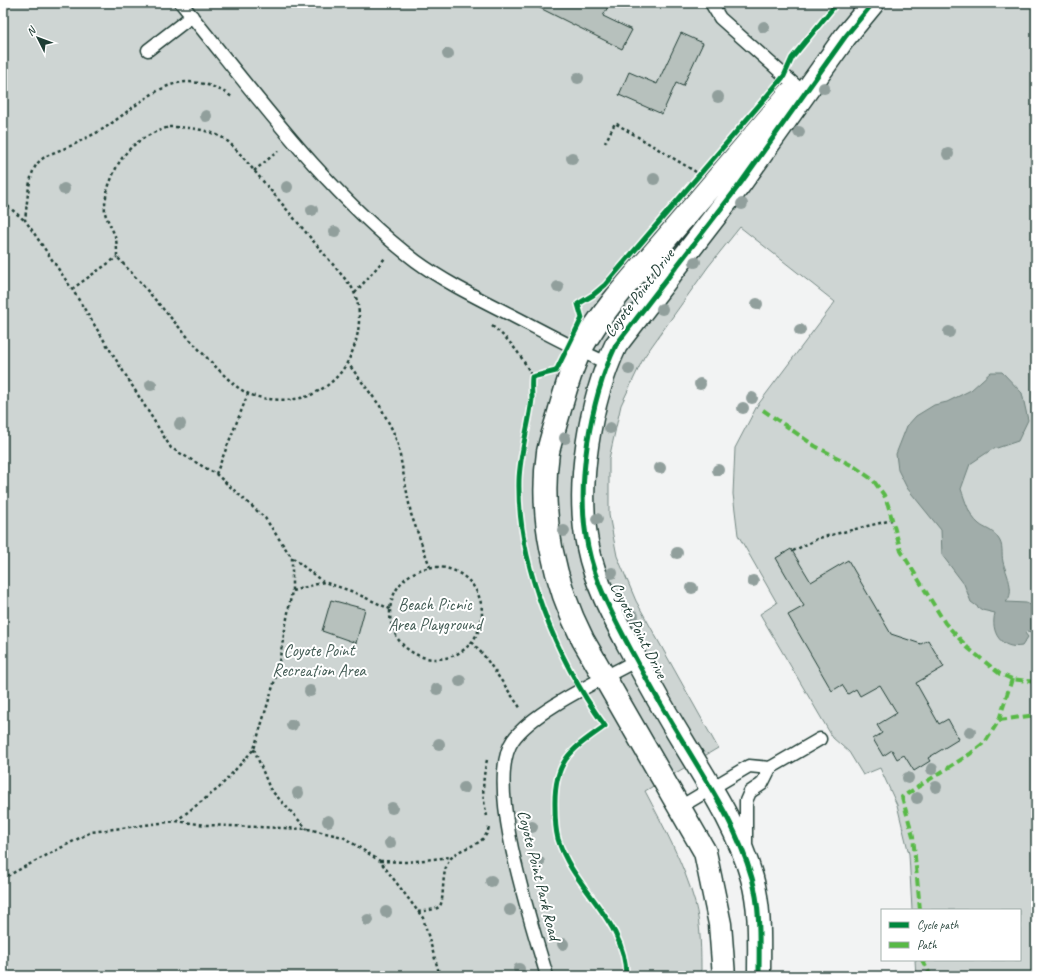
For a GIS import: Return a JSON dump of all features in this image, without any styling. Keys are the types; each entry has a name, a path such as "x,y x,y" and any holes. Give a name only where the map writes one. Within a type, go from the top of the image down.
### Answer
{"street":[{"name":"Coyote Point Drive","path":"724,976 720,924 710,869 701,844 583,640 566,603 555,567 547,516 548,452 566,389 580,351 591,332 621,290 800,90 873,3"},
{"name":"Coyote Point Drive","path":"759,976 758,910 756,894 747,862 735,832 711,788 617,624 600,584 588,547 585,530 585,463 596,400 607,364 616,344 740,184 800,90"}],"lane":[{"path":"181,3 293,139 346,199 396,245 453,285 607,364"},
{"path":"711,3 720,18 800,90"},
{"path":"148,50 192,16"},
{"name":"Coyote Point Park Road","path":"547,976 510,841 503,798 504,768 512,741 531,721 637,660"},
{"path":"747,862 746,801 750,792 762,784 770,768 820,739"},
{"path":"680,807 749,766 770,768"}],"path":[{"path":"25,220 32,173 37,164 44,157 66,148 103,129 157,91 186,82 202,83 219,88 234,98"},
{"path":"605,143 615,123 700,174"},
{"path":"169,127 207,131 225,139 336,267 355,293 359,313 357,338 347,362 329,386 302,399 277,400 248,394 229,380 203,354 117,257 116,237 105,213 107,190 116,166 124,153 134,144 155,132 169,127"},
{"path":"254,171 293,139"},
{"path":"274,144 279,151"},
{"path":"695,180 704,168"},
{"path":"3,202 25,220 72,289 172,448 216,474 265,518 292,558 324,582 351,591 390,609"},
{"path":"355,293 396,245"},
{"path":"72,289 117,257"},
{"path":"347,362 380,406 393,431 398,445 411,514 430,567"},
{"path":"531,385 532,378 538,376"},
{"path":"216,474 248,394"},
{"path":"793,551 820,538 892,520"},
{"path":"176,821 220,788 254,749 277,673 292,591 292,558"},
{"path":"430,567 446,568 460,574 472,584 480,598 482,613 480,628 472,642 462,652 448,658 433,659 419,656 406,649 397,637 391,624 390,609 394,594 403,581 415,572 430,567"},
{"path":"292,591 324,582"},
{"path":"472,642 485,657 522,709"},
{"path":"254,749 270,789 308,829"},
{"path":"3,880 9,875 91,832 176,821 206,825 308,829 343,837 380,861 423,918 440,976"},
{"path":"380,861 407,862 452,857"}],"green space":[{"name":"Coyote Point Recreation Area","path":"3,3 1036,3 1036,976 916,976 915,961 1021,961 1021,909 912,909 909,854 897,805 880,768 863,775 849,752 833,738 760,614 777,603 738,535 733,494 735,448 757,406 835,302 740,227 708,267 644,357 621,405 609,459 609,515 617,556 636,601 718,748 645,791 679,860 695,903 700,930 701,976 3,976"}],"shaded area":[{"path":"991,372 1002,372 1022,393 1028,420 1018,441 991,450 970,464 961,489 973,517 979,524 994,533 1001,544 1003,562 1010,588 1009,598 1006,602 1026,603 1035,607 1036,636 1034,633 1027,631 1025,633 1028,637 1022,646 1015,647 1008,645 999,638 994,627 995,613 982,610 971,602 964,584 942,555 941,530 907,488 898,470 896,454 907,426 916,416 934,405 947,402 971,390"}],"building":[{"path":"530,3 610,3 603,16 632,30 622,49"},
{"path":"681,33 703,43 683,86 676,83 662,114 619,95 629,72 657,84"},
{"path":"791,549 811,582 848,560 891,634 921,644 928,640 944,667 916,683 939,724 948,719 959,739 928,758 930,761 914,771 904,755 897,759 892,750 883,756 873,739 882,733 877,725 897,713 880,685 860,696 856,689 848,694 842,685 832,691 788,615 804,606 776,558"},
{"path":"331,600 365,609 356,643 322,631"}],"marked path":[{"path":"763,410 815,446 855,467 873,480 884,495 888,505 901,551 945,623 968,648 1000,674 1012,679 1036,682"},
{"path":"920,909 913,836 902,797 970,754 986,741 999,720 1012,679"},
{"path":"999,720 1036,715"},
{"path":"923,961 931,976"}],"cycle path":[{"path":"626,976 624,956 617,938 598,905 575,874 565,857 556,831 555,790 561,767 574,750 605,726 587,700 556,641 532,577 525,544 520,512 519,480 521,459 532,399 532,377 556,371 582,318 578,304 593,295 605,285 784,76 792,58 837,3"},
{"path":"759,976 759,927 757,902 752,878 746,860 732,826 723,809 637,662 612,613 595,574 584,523 583,497 587,444 599,391 616,345 740,184 845,37 873,3"}],"park label":[{"name":"Beach Picnic Area Playground","path":"435,614"}]}
